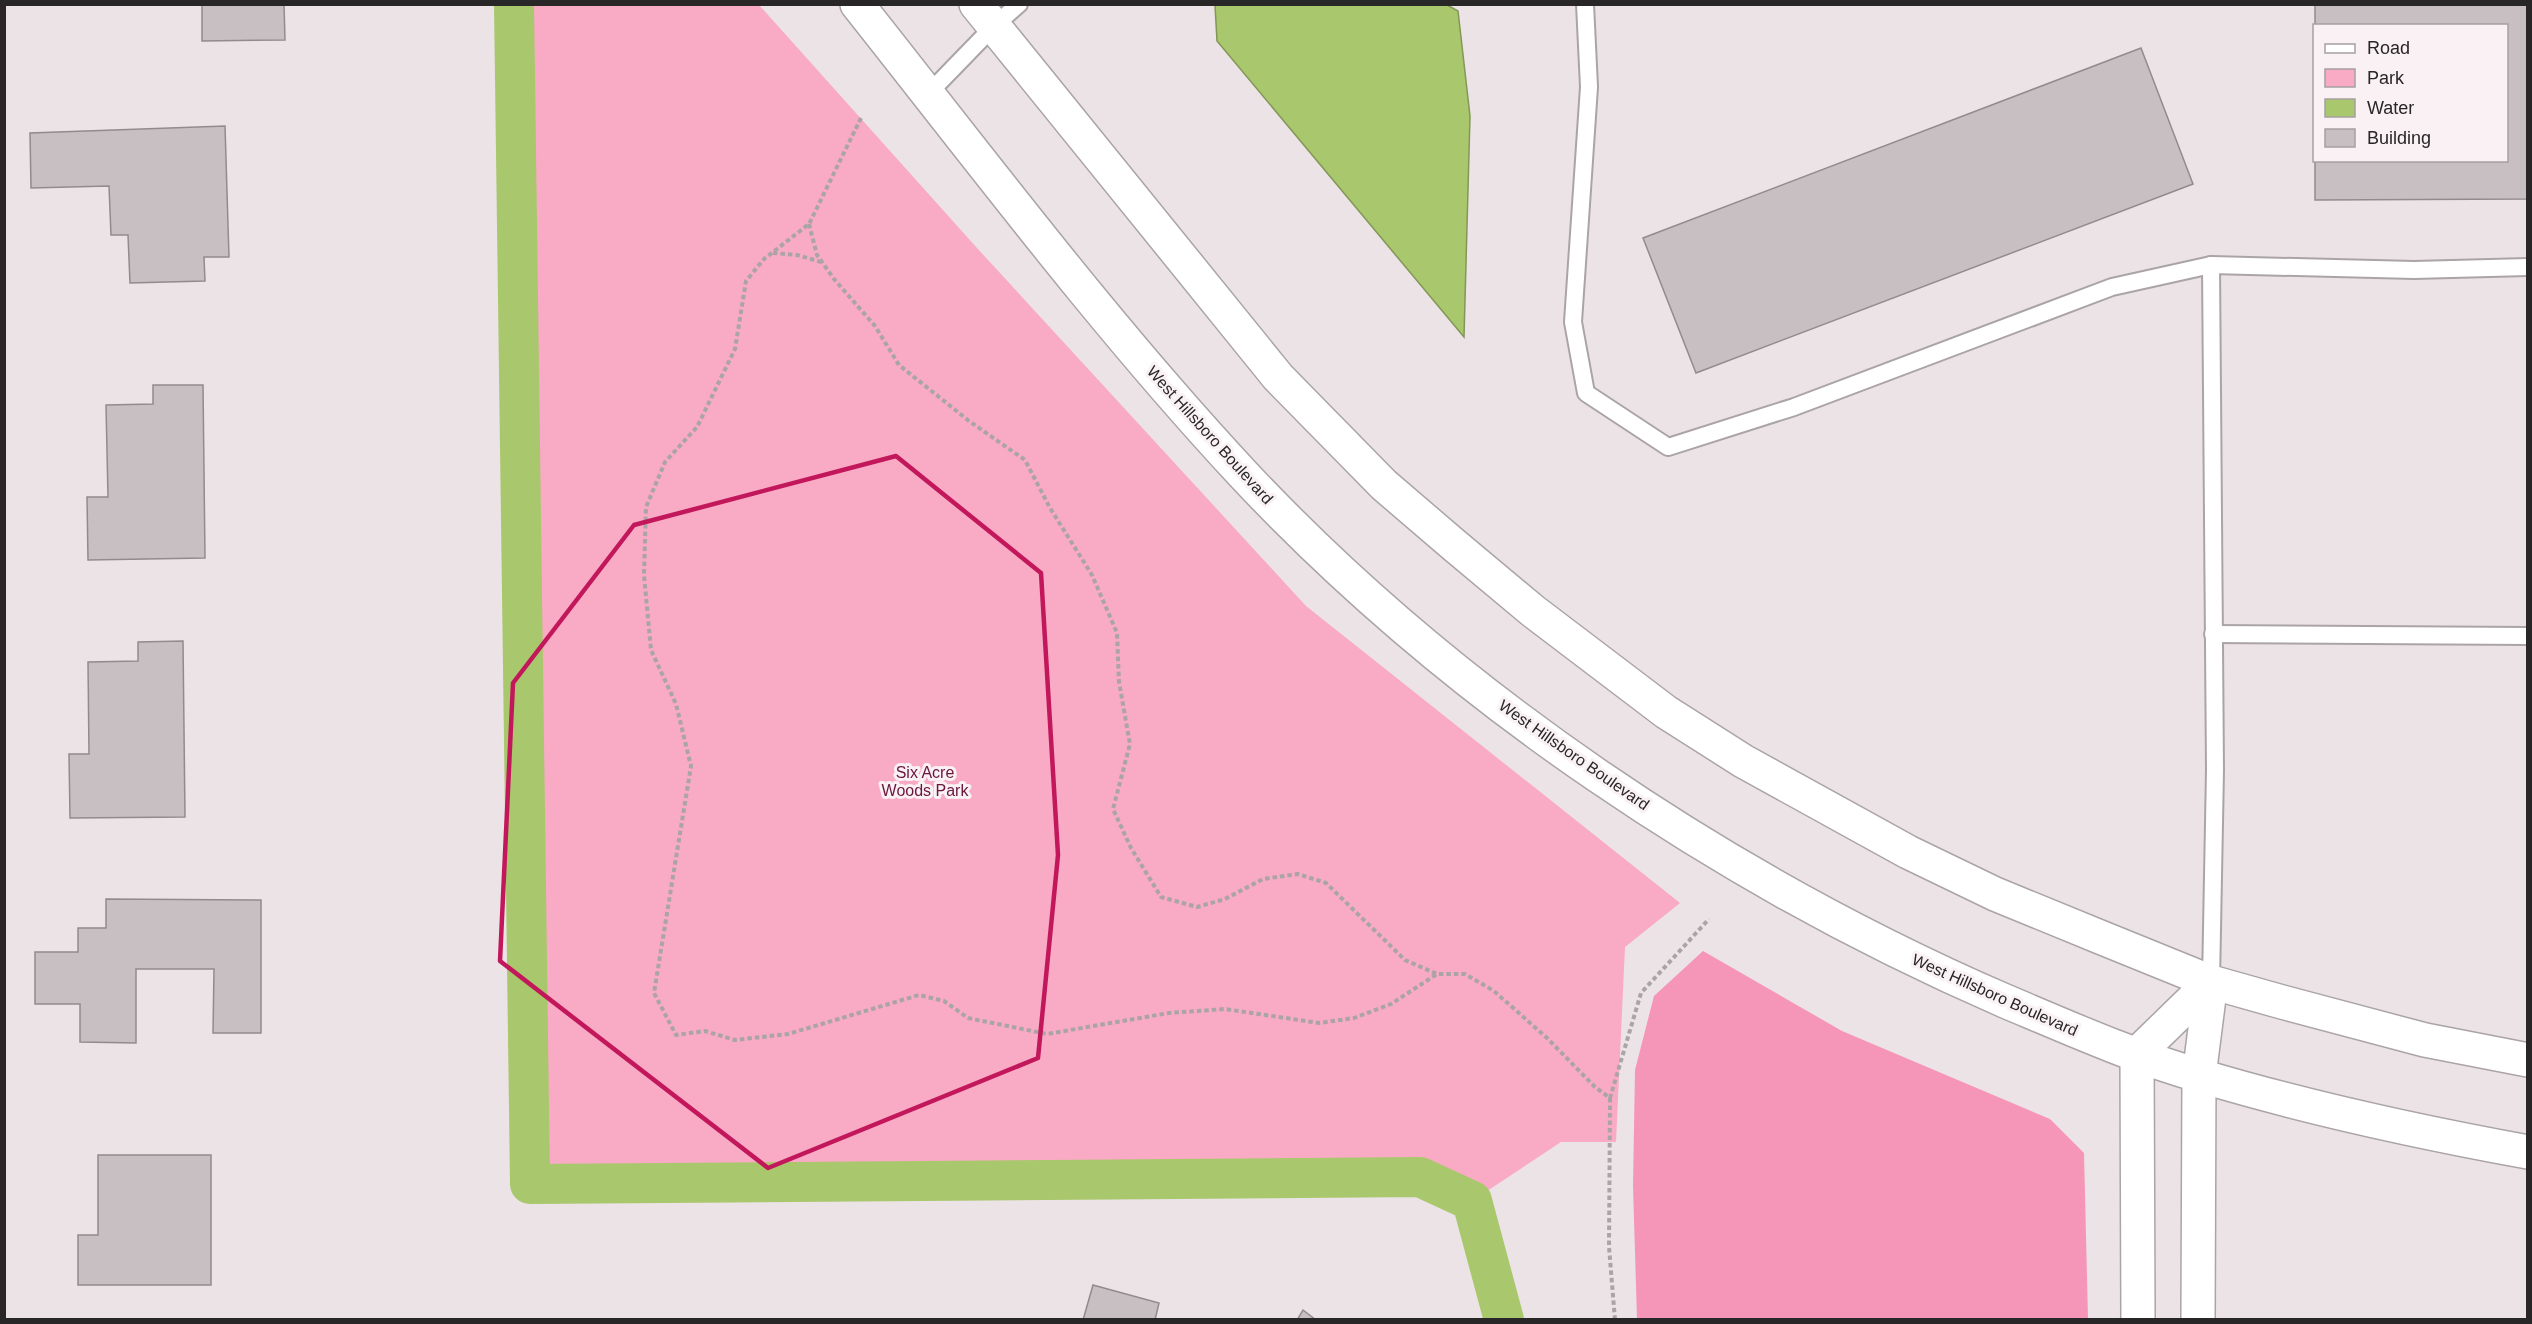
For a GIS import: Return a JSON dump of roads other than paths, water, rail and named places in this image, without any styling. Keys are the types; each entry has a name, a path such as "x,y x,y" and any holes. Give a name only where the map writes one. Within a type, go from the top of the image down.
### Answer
{"street":[{"name":"West Hillsboro Boulevard","path":"857,4 1137,354 1244,474 1359,586 1472,682 1635,799 1802,903 1985,992 2137,1054 2199,1076 2343,1113 2528,1152"},
{"path":"985,15 1278,377 1384,485 1541,618 1666,711 1827,809 1995,894 2211,982 2425,1040 2528,1060"},
{"path":"2138,1320 2137,1054 2211,982"},
{"path":"2198,1320 2199,1076 2211,982"}],"lane":[{"path":"928,94 985,15 1019,4"},
{"path":"1585,4 1589,87 1573,322 1586,393 1668,447 1794,407 2112,287 2211,265 2414,270 2528,267"},
{"path":"2211,265 2213,634 2211,982"},
{"path":"2213,634 2528,636"}],"water":[{"path":"1215,5 1447,5 1458,11 1470,116 1464,337 1217,41"}],"waterway":[{"path":"514,4 530,1184 1420,1177 1472,1201 1504,1320"}],"park label":[{"name":"Six Acre Woods Park","path":"925,781"}]}
